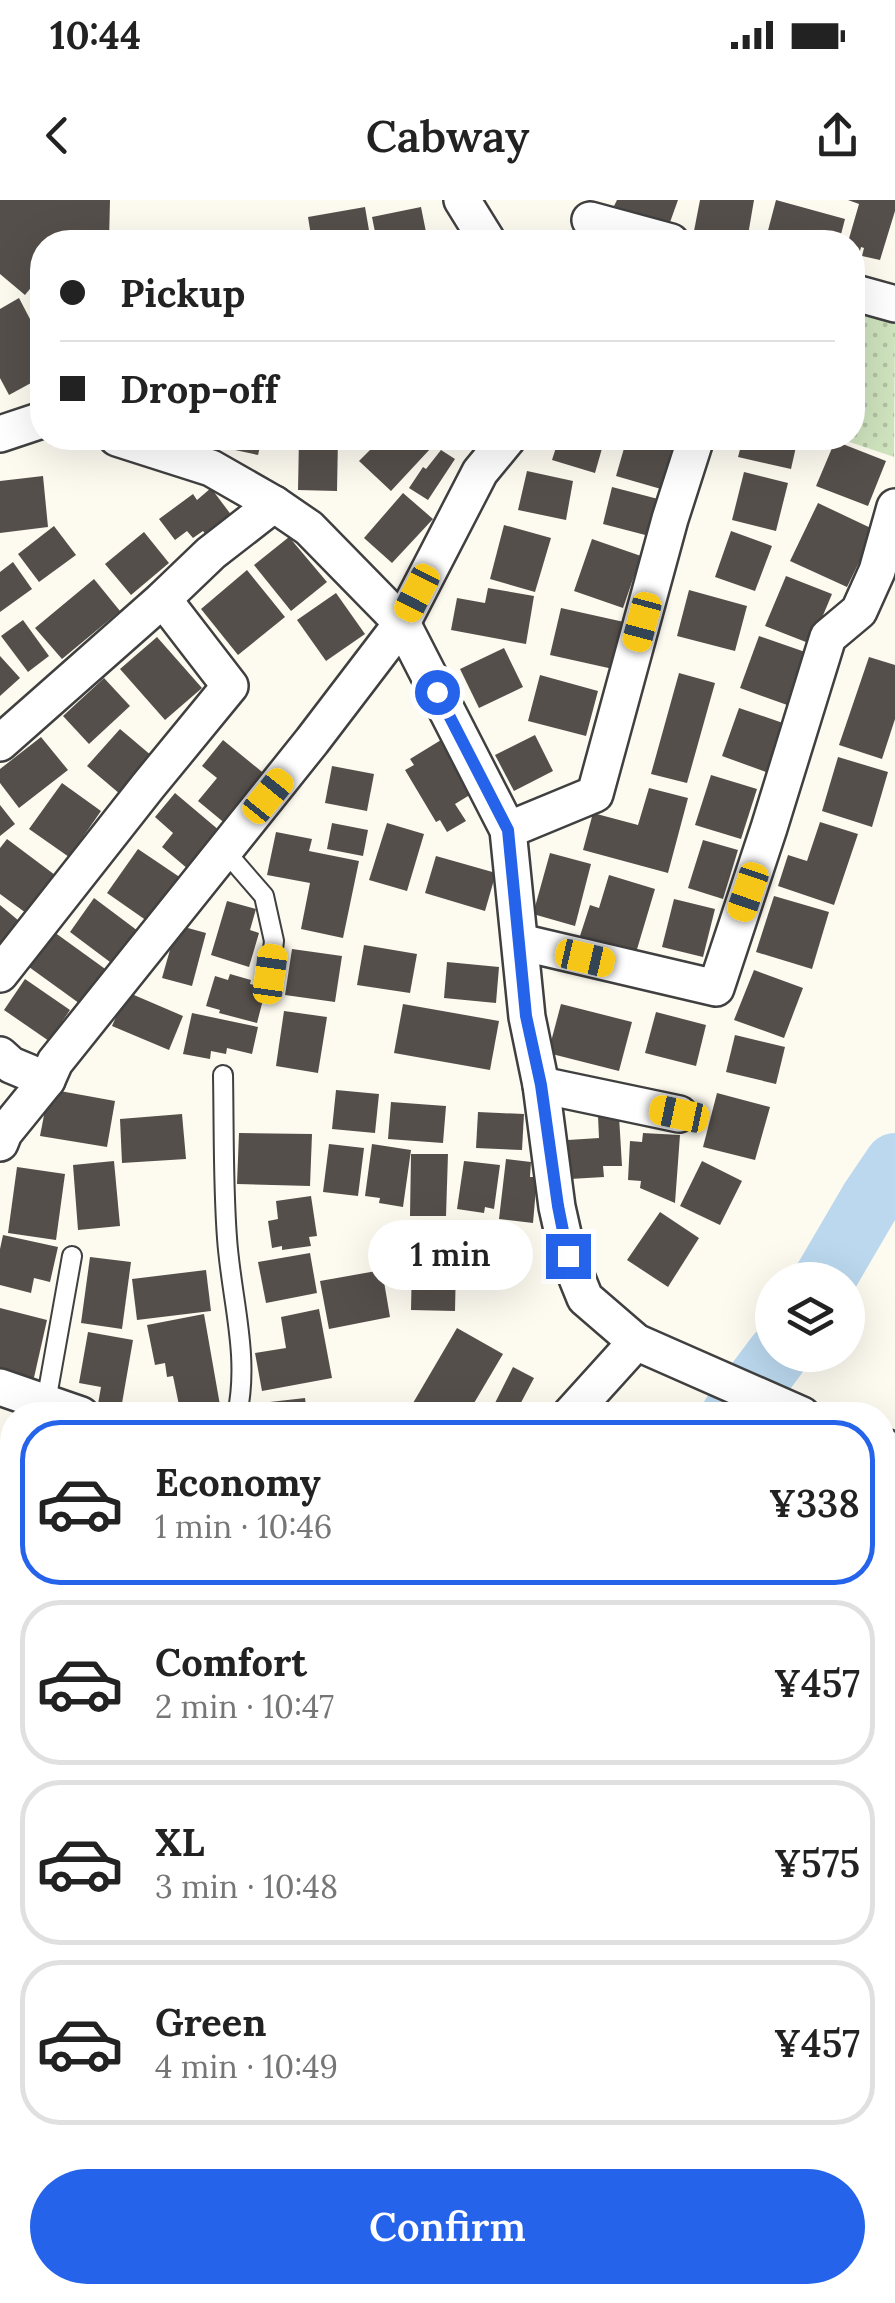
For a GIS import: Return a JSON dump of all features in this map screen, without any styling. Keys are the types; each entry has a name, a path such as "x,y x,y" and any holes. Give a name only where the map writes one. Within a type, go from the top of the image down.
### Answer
{"street":[{"path":"462,200 481,230"},
{"path":"589,221 624,230"},
{"path":"865,296 895,304"},
{"path":"0,434 30,424"},
{"path":"155,450 211,468 274,504 308,528 402,624 508,830 526,1016 568,1256 586,1298 646,1346 773,1402"},
{"path":"508,830 595,794 692,450"},
{"path":"0,1143 55,1062 402,624 478,454"},
{"path":"0,743 211,553 274,504"},
{"path":"520,942 716,988 828,637 860,612 895,507"},
{"path":"0,974 230,686 163,600"},
{"path":"0,1055 11,1065 46,1080"},
{"path":"541,1085 679,1114"},
{"path":"584,1402 646,1346"},
{"path":"0,1387 46,1402"}],"lane":[{"path":"225,851 264,896 274,941 270,974"},
{"path":"223,1075 227,1240 243,1357 240,1402"},
{"path":"46,1402 72,1256"}],"green space":[{"path":"865,312 895,318 894,457 865,447"}],"building":[{"path":"0,200 110,200 109,230 30,230 30,289 25,295 0,274"},
{"path":"617,200 678,200 669,225 614,206"},
{"path":"700,200 754,200 749,230 694,230"},
{"path":"776,200 845,219 842,230 768,230"},
{"path":"848,200 895,200 880,260 865,257 865,230 851,230 859,204"},
{"path":"365,207 369,230 310,230 308,217"},
{"path":"421,207 426,230 375,230 372,217"},
{"path":"19,298 30,319 30,384 9,395 0,378 0,309"},
{"path":"299,450 338,450 337,491 298,490"},
{"path":"370,450 429,450 391,491 359,461"},
{"path":"441,450 455,459 428,500 409,488"},
{"path":"555,450 602,450 595,473 552,460"},
{"path":"624,450 671,450 661,489 616,476"},
{"path":"740,450 795,450 791,469 738,457"},
{"path":"831,450 858,450 886,461 868,506 816,486"},
{"path":"527,471 573,481 566,520 518,510"},
{"path":"744,472 788,483 776,531 732,520"},
{"path":"43,476 48,527 0,533 0,481"},
{"path":"612,487 662,500 653,537 603,524"},
{"path":"211,488 232,516 207,536 203,531 193,538 187,531 175,540 159,519 193,494 197,500"},
{"path":"403,493 433,519 392,563 364,538"},
{"path":"818,503 875,530 847,587 790,561"},
{"path":"504,525 551,538 535,592 490,579"},
{"path":"54,526 76,555 39,582 18,554"},
{"path":"731,531 772,546 755,591 715,577"},
{"path":"144,532 169,563 131,595 105,564"},
{"path":"289,537 327,582 291,611 254,565"},
{"path":"592,539 641,556 623,608 574,591"},
{"path":"13,562 32,589 0,612 0,572"},
{"path":"247,570 285,617 238,655 201,609"},
{"path":"786,576 832,594 811,644 765,626"},
{"path":"94,579 120,611 62,659 35,628"},
{"path":"488,588 534,596 526,644 451,630 457,598 485,603"},
{"path":"689,590 747,606 735,651 677,636"},
{"path":"336,593 365,634 326,661 297,620"},
{"path":"561,608 624,622 613,669 550,655"},
{"path":"23,620 49,656 28,672 1,636"},
{"path":"759,636 808,653 790,706 740,688"},
{"path":"157,637 202,688 165,720 120,669"},
{"path":"504,648 523,687 479,708 460,669"},
{"path":"0,656 20,678 0,696"},
{"path":"869,657 895,665 895,719 882,759 839,745"},
{"path":"679,673 715,683 687,783 651,774"},
{"path":"540,675 598,691 586,736 528,721"},
{"path":"104,678 130,706 89,744 63,716"},
{"path":"739,708 783,723 766,772 722,756"},
{"path":"120,729 152,756 120,794 87,766"},
{"path":"535,735 553,771 514,791 495,755"},
{"path":"41,737 68,770 19,808 0,783 0,769"},
{"path":"223,740 267,776 227,825 198,801 217,778 202,766"},
{"path":"441,740 473,793 455,804 466,821 447,832 440,820 436,822 405,770 414,765 410,759"},
{"path":"838,757 888,772 872,827 822,811"},
{"path":"332,766 374,774 367,811 325,803"},
{"path":"711,775 757,789 741,839 695,825"},
{"path":"62,783 101,811 69,857 29,829"},
{"path":"649,788 688,798 668,873 583,850 593,813 638,825"},
{"path":"175,793 220,831 188,869 162,847 173,833 155,817"},
{"path":"0,805 15,824 0,836"},
{"path":"820,822 858,834 834,905 778,886 788,855 807,861"},
{"path":"332,823 368,830 363,856 327,849"},
{"path":"387,823 424,834 407,891 369,880"},
{"path":"276,832 312,839 309,851 359,861 343,938 301,929 310,883 267,875"},
{"path":"7,839 55,875 26,913 0,894 0,848"},
{"path":"703,840 738,850 723,899 688,888"},
{"path":"138,849 181,878 150,923 107,893"},
{"path":"550,853 591,864 575,926 533,914"},
{"path":"436,856 496,873 485,911 425,893"},
{"path":"609,875 655,889 635,956 579,939 590,905 599,908"},
{"path":"774,896 829,912 812,969 756,952"},
{"path":"94,898 138,931 114,965 70,932"},
{"path":"674,899 715,909 703,957 662,947"},
{"path":"227,901 256,909 250,930 259,933 249,967 211,955"},
{"path":"0,905 19,921 0,944"},
{"path":"177,925 206,933 192,986 162,978"},
{"path":"54,932 108,971 83,1006 29,967"},
{"path":"364,945 417,954 410,993 357,985"},
{"path":"292,949 342,956 335,1002 285,995"},
{"path":"447,962 499,967 496,1003 444,998"},
{"path":"754,970 803,988 784,1038 734,1020"},
{"path":"230,974 266,988 257,1023 206,1006 215,976 228,980"},
{"path":"25,979 70,1010 49,1041 4,1010"},
{"path":"127,992 183,1016 169,1050 112,1026"},
{"path":"403,1004 499,1021 490,1070 394,1053"},
{"path":"561,1004 632,1022 619,1071 548,1053"},
{"path":"284,1011 327,1017 318,1073 276,1066"},
{"path":"656,1012 706,1025 696,1066 645,1053"},
{"path":"192,1013 258,1027 252,1054 227,1048 226,1054 211,1051 210,1059 183,1054"},
{"path":"735,1035 785,1047 776,1084 726,1072"},
{"path":"49,1089 115,1101 107,1147 40,1136"},
{"path":"336,1090 379,1094 375,1133 332,1129"},
{"path":"717,1093 770,1107 755,1160 703,1147"},
{"path":"391,1102 446,1106 443,1143 388,1139"},
{"path":"478,1112 524,1114 522,1150 476,1148"},
{"path":"182,1114 186,1159 122,1163 120,1119"},
{"path":"598,1116 619,1116 622,1166 603,1166 604,1177 570,1179 568,1140 599,1138"},
{"path":"239,1133 312,1134 310,1186 237,1184"},
{"path":"643,1133 680,1135 675,1203 640,1188 641,1181 628,1180 630,1141 642,1142"},
{"path":"329,1144 364,1148 358,1196 323,1192"},
{"path":"372,1144 411,1150 403,1207 365,1196"},
{"path":"411,1154 448,1154 446,1216 410,1216"},
{"path":"506,1159 531,1162 530,1177 537,1177 533,1223 499,1219"},
{"path":"114,1161 120,1226 78,1230 73,1165"},
{"path":"464,1161 500,1165 494,1209 485,1207 484,1213 457,1209"},
{"path":"702,1161 742,1181 720,1225 680,1206"},
{"path":"17,1167 65,1174 56,1240 8,1233"},
{"path":"311,1196 317,1236 309,1237 311,1246 272,1248 268,1221 278,1219 276,1201"},
{"path":"660,1212 699,1238 668,1287 627,1260"},
{"path":"3,1235 58,1247 50,1282 34,1278 31,1293 0,1285"},
{"path":"310,1253 317,1293 266,1303 258,1262"},
{"path":"90,1257 131,1262 122,1329 81,1323"},
{"path":"412,1263 456,1263 455,1311 411,1310"},
{"path":"206,1270 211,1311 137,1320 132,1279"},
{"path":"382,1270 390,1317 329,1329 320,1281"},
{"path":"0,1308 47,1320 33,1382 0,1375"},
{"path":"319,1309 332,1378 262,1391 255,1353 286,1348 281,1317"},
{"path":"204,1314 219,1402 178,1402 173,1376 167,1377 165,1363 155,1365 147,1325"},
{"path":"457,1328 503,1354 475,1402 414,1402"},
{"path":"88,1332 133,1340 122,1402 98,1402 101,1387 79,1383"},
{"path":"513,1367 534,1378 521,1402 496,1402"},
{"path":"305,1398 305,1402 270,1402"}],"waterway":[{"path":"835,1262 895,1164"},
{"path":"742,1402 764,1372"}],"route":[{"path":"437,692 508,830 526,1016 568,1256"}]}
